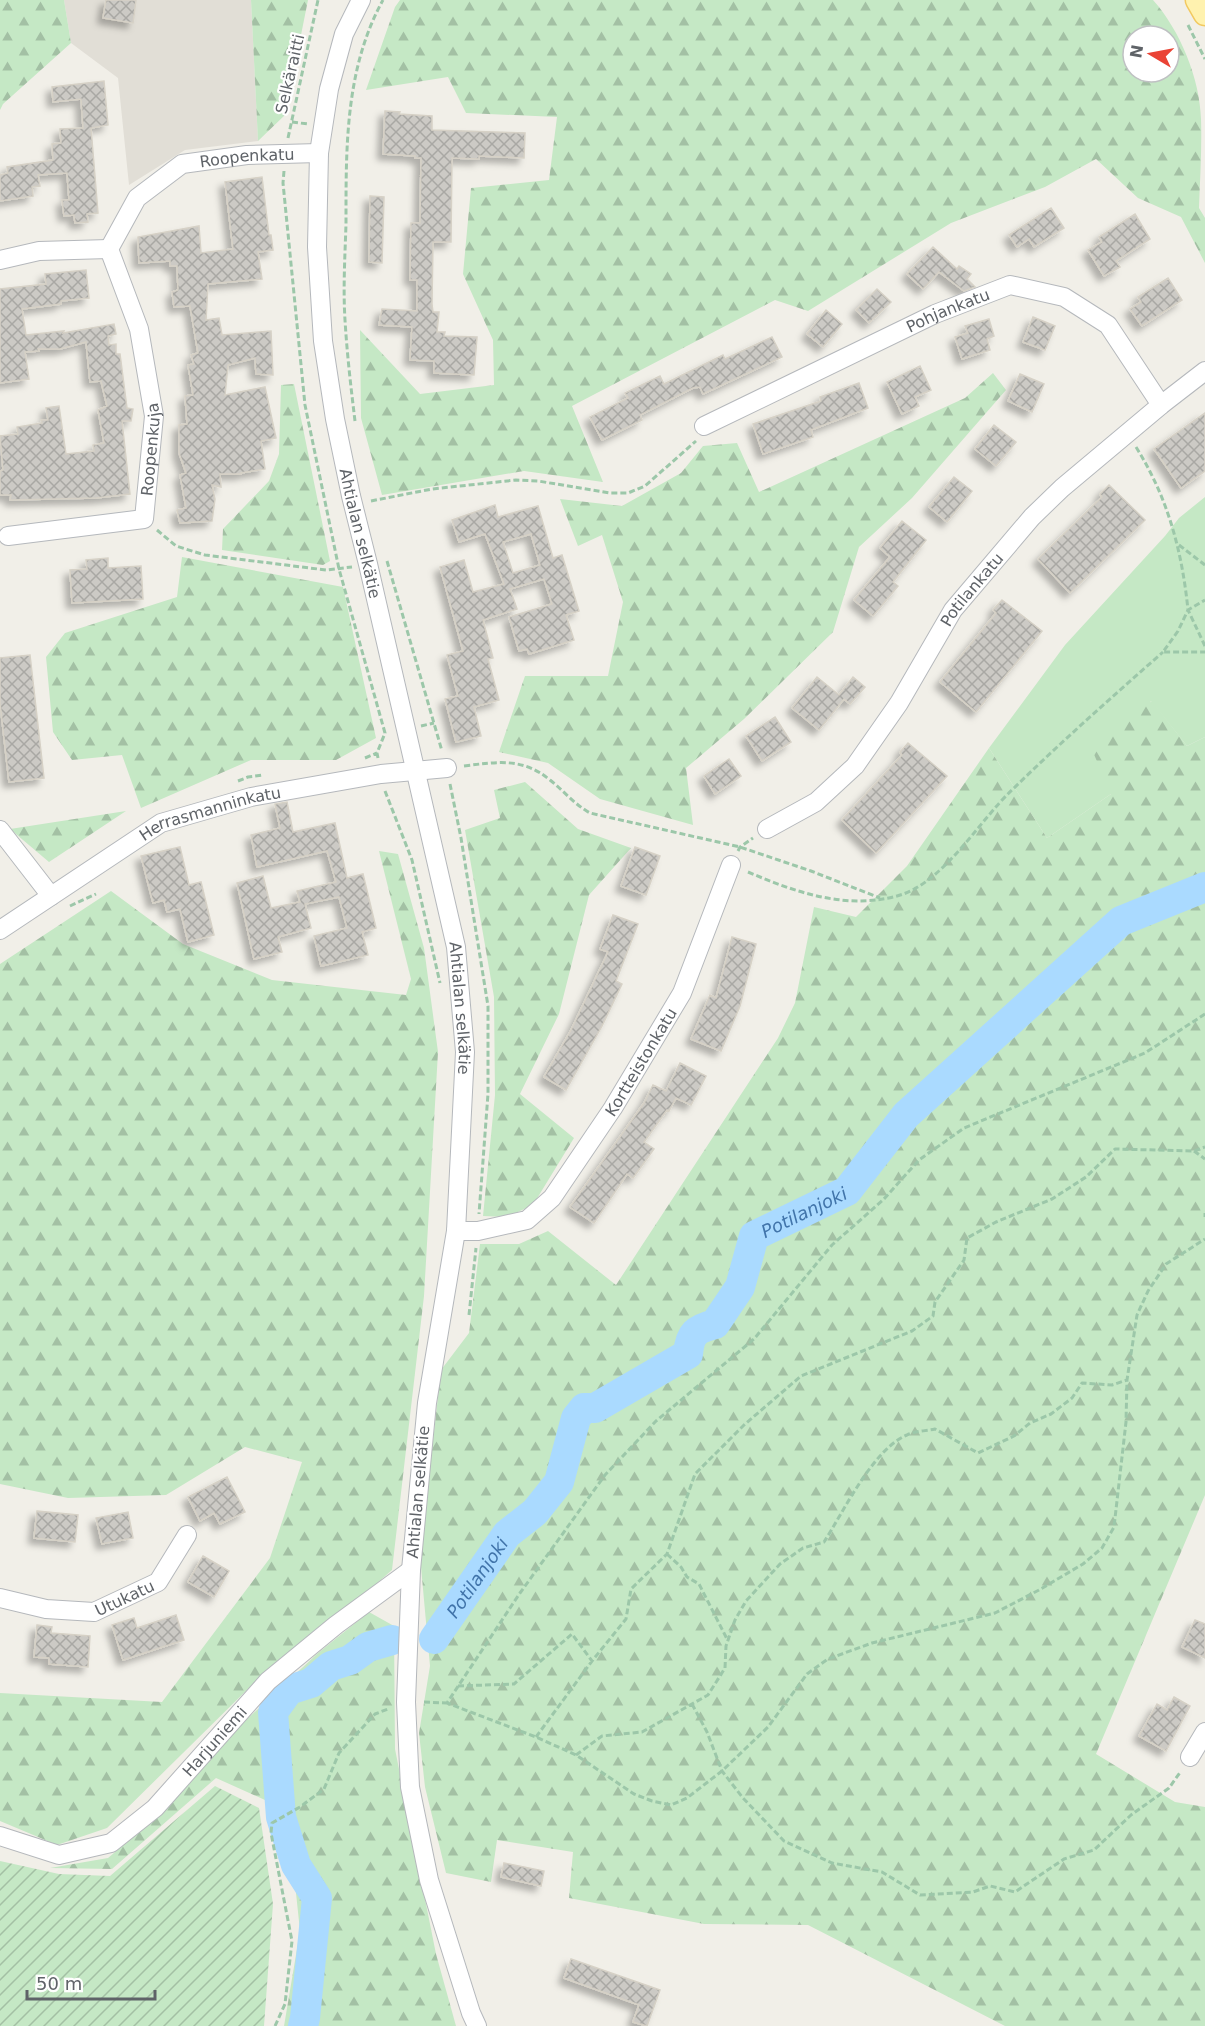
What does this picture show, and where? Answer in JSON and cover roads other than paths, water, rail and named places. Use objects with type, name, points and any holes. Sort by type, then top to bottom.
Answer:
[{"type":"main road","points":[[1196,18],[1197,0]]},
{"type":"street","name":"Ahtialan selkätie","points":[[360,0],[344,34],[329,89],[319,153],[317,247],[323,341],[335,420],[456,946],[465,1052],[456,1231],[427,1403],[411,1570],[406,1702],[410,1787],[429,1880],[477,2026]]},
{"type":"street","name":"Roopenkatu","points":[[109,249],[137,198],[182,164],[247,155],[319,153]]},
{"type":"street","points":[[0,260],[39,251],[109,249]]},
{"type":"street","name":"Roopenkuja","points":[[8,536],[144,519],[154,416],[139,329],[109,249]]},
{"type":"street","name":"Pohjankatu","points":[[704,426],[935,314],[1010,285],[1064,297],[1108,325],[1161,405]]},
{"type":"street","name":"Potilankatu","points":[[767,829],[816,802],[855,766],[899,703],[953,610],[1032,517],[1161,405],[1205,371]]},
{"type":"street","name":"Herrasmanninkatu","points":[[0,930],[161,823],[251,797],[381,774],[447,768]]},
{"type":"street","points":[[0,830],[51,896]]},
{"type":"street","name":"Kortteistonkatu","points":[[456,1231],[478,1232],[527,1220],[552,1198],[613,1108],[682,993],[731,865]]},
{"type":"street","name":"Utukatu","points":[[0,1598],[46,1609],[94,1612],[158,1582],[187,1536]]},
{"type":"street","name":"Harjuniemi","points":[[0,1836],[59,1855],[111,1843],[155,1808],[268,1681],[336,1625],[411,1570]]},
{"type":"street","points":[[1190,1757],[1205,1732]]},
{"type":"waterway","name":"Potilanjoki","points":[[434,1639],[507,1534],[535,1512],[559,1482],[576,1418],[584,1408],[595,1408],[688,1354],[690,1341],[695,1333],[715,1324],[740,1287],[754,1236],[847,1191],[906,1115],[1121,921],[1205,887]]},
{"type":"waterway","name":"Potilanjoki","points":[[303,2026],[317,1898],[296,1865],[281,1817],[273,1712],[289,1690],[311,1683],[331,1666],[350,1660],[368,1647],[392,1640]]}]
